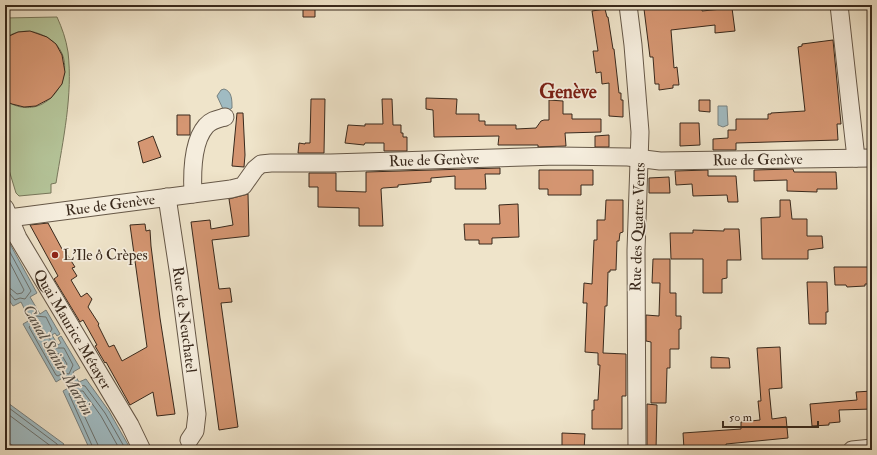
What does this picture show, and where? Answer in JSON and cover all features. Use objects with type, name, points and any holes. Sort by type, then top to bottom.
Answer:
[{"type":"street","name":"Rue des Quatre Vents","points":[[628,5],[633,45],[640,132],[636,250],[637,450]]},
{"type":"street","points":[[839,5],[864,158]]},
{"type":"street","points":[[193,194],[193,166],[199,138],[205,127],[212,121],[225,116]]},
{"type":"street","name":"Rue de Genève","points":[[7,213],[231,189],[243,186],[255,169],[261,164],[271,163],[330,163],[557,156],[628,157],[660,161],[864,158]]},
{"type":"street","name":"Rue de Neuchatel","points":[[167,197],[180,276],[197,414],[195,431],[189,440]]},
{"type":"street","name":"Quai Maurice Métayer","points":[[7,213],[18,238],[39,275],[130,425],[142,450]]},
{"type":"street","points":[[852,450],[872,448]]},
{"type":"green space","points":[[57,17],[64,34],[68,52],[69,85],[64,134],[56,183],[51,184],[51,193],[19,196],[16,193],[5,157],[5,100],[22,107],[37,106],[50,98],[60,86],[64,72],[63,57],[56,44],[35,32],[22,32],[5,38],[5,18]]},
{"type":"water","points":[[224,89],[229,92],[231,96],[232,108],[229,110],[223,109],[217,96],[221,90]]},
{"type":"water","points":[[718,106],[727,106],[728,125],[723,127],[718,125]]},
{"type":"water","name":"Canal Saint-Martin","points":[[5,235],[37,293],[30,297],[40,314],[46,310],[60,334],[57,336],[55,333],[52,335],[58,345],[61,343],[58,338],[61,336],[80,368],[73,372],[79,382],[86,379],[109,411],[131,450],[90,450],[63,391],[70,387],[64,377],[56,382],[23,324],[30,320],[21,302],[13,306],[5,294]]},
{"type":"water","points":[[5,399],[8,403],[64,444],[62,447],[65,450],[19,450],[5,440]]},
{"type":"building","points":[[677,5],[702,5],[702,11],[732,8],[735,31],[715,33],[715,25],[671,30],[674,68],[677,67],[679,85],[673,85],[673,88],[659,90],[659,84],[655,84],[653,57],[650,57],[644,9]]},
{"type":"building","points":[[303,6],[315,6],[315,17],[303,17]]},
{"type":"building","points":[[605,9],[614,49],[619,93],[621,93],[621,100],[623,100],[623,117],[609,116],[609,83],[602,84],[601,72],[596,73],[593,51],[598,51],[592,11]]},
{"type":"building","points":[[30,31],[47,37],[56,44],[62,55],[65,72],[62,84],[51,98],[36,106],[24,107],[5,101],[5,38],[18,32]]},
{"type":"building","points":[[833,40],[841,124],[837,124],[838,140],[736,143],[736,150],[713,150],[713,139],[728,138],[728,130],[736,130],[736,119],[768,119],[768,114],[771,113],[805,111],[798,47],[802,46],[802,44]]},
{"type":"building","points":[[426,98],[457,99],[456,114],[479,114],[479,121],[485,121],[485,125],[516,125],[516,129],[536,128],[541,121],[549,120],[549,100],[563,101],[563,114],[572,114],[572,119],[601,119],[601,132],[565,133],[566,146],[538,147],[538,145],[498,145],[499,136],[434,137],[433,110],[426,109]]},
{"type":"building","points":[[311,99],[325,99],[324,153],[298,153],[299,143],[310,143]]},
{"type":"building","points":[[382,99],[392,99],[393,125],[401,125],[401,133],[403,133],[403,137],[407,137],[407,151],[384,151],[384,143],[365,143],[364,145],[345,143],[348,125],[365,126],[365,124],[383,124]]},
{"type":"building","points":[[699,100],[710,100],[710,112],[699,111]]},
{"type":"building","points":[[237,113],[243,113],[245,155],[244,167],[232,166]]},
{"type":"building","points":[[177,115],[190,115],[190,135],[177,135]]},
{"type":"building","points":[[680,123],[699,123],[700,145],[680,146]]},
{"type":"building","points":[[609,135],[609,147],[595,147],[595,136]]},
{"type":"building","points":[[153,136],[161,157],[143,163],[138,142]]},
{"type":"building","points":[[500,168],[500,174],[485,174],[486,189],[455,189],[455,176],[431,178],[431,182],[383,188],[381,189],[383,226],[359,226],[359,208],[318,207],[318,187],[309,187],[309,173],[336,173],[336,191],[366,192],[366,172]]},
{"type":"building","points":[[793,169],[794,172],[836,172],[837,189],[817,189],[817,192],[787,191],[787,180],[754,181],[754,170]]},
{"type":"building","points":[[539,170],[593,170],[593,185],[581,185],[581,195],[548,195],[548,189],[539,189]]},
{"type":"building","points":[[708,170],[708,176],[736,176],[738,202],[728,202],[727,195],[693,196],[692,184],[676,185],[675,171]]},
{"type":"building","points":[[669,177],[670,193],[649,193],[649,178]]},
{"type":"building","points":[[248,194],[249,236],[212,240],[219,289],[230,288],[232,302],[221,303],[238,427],[219,430],[191,222],[210,220],[211,229],[233,225],[229,199]]},
{"type":"building","points":[[606,200],[623,200],[623,232],[620,233],[619,241],[617,241],[616,270],[610,270],[610,272],[608,272],[603,353],[626,354],[626,396],[622,396],[622,429],[592,429],[592,410],[594,410],[594,400],[598,400],[600,365],[598,365],[598,353],[585,352],[587,303],[583,303],[584,283],[592,284],[594,240],[597,240],[597,220],[605,220]]},
{"type":"building","points":[[780,200],[790,200],[792,219],[807,219],[807,236],[822,236],[823,248],[808,250],[808,259],[762,259],[761,218],[780,217]]},
{"type":"building","points":[[518,204],[519,237],[492,238],[492,244],[479,244],[479,240],[465,240],[464,224],[500,224],[499,205]]},
{"type":"building","points":[[48,223],[62,249],[63,248],[75,267],[72,268],[77,276],[71,280],[81,297],[87,293],[92,299],[88,307],[99,324],[98,325],[109,347],[114,345],[122,361],[147,347],[130,225],[145,224],[146,231],[150,230],[160,318],[175,414],[157,416],[153,392],[130,405],[106,362],[105,363],[95,346],[97,345],[83,320],[80,322],[54,279],[58,276],[30,225]]},
{"type":"building","points":[[724,229],[739,229],[741,260],[727,260],[727,278],[722,279],[722,293],[703,293],[703,259],[671,259],[670,233],[693,233],[693,230],[724,231]]},
{"type":"building","points":[[653,259],[670,259],[670,293],[676,293],[676,316],[681,316],[681,329],[679,329],[679,349],[670,349],[670,368],[667,368],[666,403],[651,403],[651,342],[646,341],[646,315],[659,316],[660,283],[652,283]]},
{"type":"building","points":[[834,267],[872,267],[872,284],[847,287],[846,285],[835,285]]},
{"type":"building","points":[[807,282],[827,282],[828,312],[826,312],[826,324],[809,324]]},
{"type":"building","points":[[780,347],[782,388],[769,389],[772,419],[786,417],[788,438],[726,444],[726,446],[684,449],[683,433],[741,429],[741,422],[760,420],[758,401],[761,401],[757,348]]},
{"type":"building","points":[[711,357],[729,358],[730,368],[711,368]]},
{"type":"building","points":[[872,391],[872,409],[839,410],[840,422],[829,423],[829,425],[812,426],[810,404],[857,400],[856,392]]},
{"type":"building","points":[[647,404],[657,405],[656,450],[647,450]]},
{"type":"building","points":[[562,433],[585,434],[584,450],[562,450]]},
{"type":"place","name":"L'Ile ô Crèpes","points":[[55,255]]},
{"type":"district","name":"Genève","points":[[568,92]]}]
